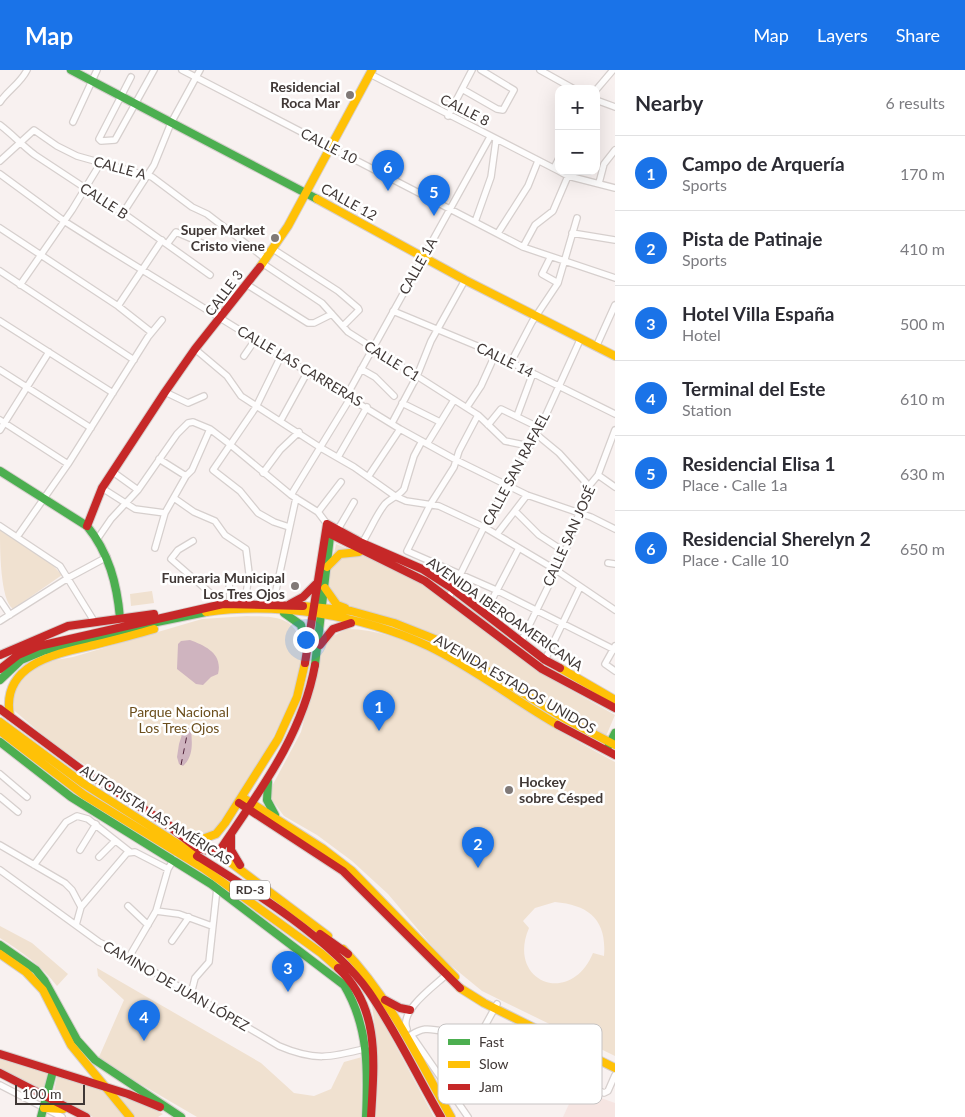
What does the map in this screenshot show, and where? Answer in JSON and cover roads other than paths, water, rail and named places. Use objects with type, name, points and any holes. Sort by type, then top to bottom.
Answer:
[{"type":"main road","name":"CALLE 12","points":[[70,70],[307,193],[465,280],[580,340],[615,356]]},
{"type":"main road","name":"CALLE 8","points":[[362,70],[371,72]]},
{"type":"main road","name":"CALLE 3","points":[[87,526],[102,488],[165,392],[195,349],[273,249],[307,193],[371,72]]},
{"type":"main road","points":[[0,471],[44,501],[87,526],[98,538],[114,576],[120,618]]},
{"type":"main road","points":[[165,823],[203,852],[218,853],[271,773],[302,714],[318,652],[330,530]]},
{"type":"main road","points":[[197,841],[216,834],[241,800],[289,717],[297,698],[307,652],[317,582],[330,530]]},
{"type":"main road","name":"AVENIDA IBEROAMERICANA","points":[[330,530],[422,570],[485,613],[545,660],[615,700]]},
{"type":"main road","name":"AVENIDA IBEROAMERICANA","points":[[330,530],[362,552],[415,575],[449,597],[542,669],[615,708]]},
{"type":"main road","points":[[327,567],[340,554],[362,552]]},
{"type":"main road","points":[[289,604],[303,597],[317,582]]},
{"type":"main road","points":[[325,587],[337,605],[351,612]]},
{"type":"main road","name":"AVENIDA ESTADOS UNIDOS","points":[[0,669],[28,650],[227,604],[289,604],[323,607],[394,623],[437,640],[612,750]]},
{"type":"main road","points":[[280,611],[292,617],[300,625],[307,652]]},
{"type":"main road","name":"AVENIDA ESTADOS UNIDOS","points":[[0,680],[14,665],[32,655],[88,637],[98,631],[192,612],[280,611],[356,622],[386,629],[429,647],[473,671],[554,723],[612,750]]},
{"type":"main road","points":[[0,655],[61,628],[94,621],[192,612]]},
{"type":"main road","points":[[11,718],[6,703],[9,688],[19,673],[35,661],[130,636],[192,612]]},
{"type":"main road","points":[[98,631],[120,618]]},
{"type":"main road","points":[[318,652],[329,631],[339,625],[356,622]]},
{"type":"main road","points":[[0,709],[56,754],[101,785],[218,853],[261,884],[348,954],[402,1024],[438,1092]]},
{"type":"main road","name":"AUTOPISTA LAS AMÉRICAS","points":[[0,722],[91,789],[256,894],[329,949],[368,990],[441,1117]]},
{"type":"main road","name":"AUTOPISTA LAS AMÉRICAS","points":[[0,731],[84,794],[202,868],[321,953],[343,973],[361,998],[370,1019],[374,1065],[371,1117]]},
{"type":"main road","points":[[612,750],[615,733]]},
{"type":"main road","points":[[0,742],[85,806],[174,859],[216,888],[344,985]]},
{"type":"main road","points":[[271,773],[265,789],[267,803],[272,812],[284,823],[352,871],[452,974],[496,1006]]},
{"type":"main road","points":[[241,800],[320,854],[355,882],[460,988],[531,1024]]},
{"type":"main road","points":[[250,806],[284,823]]},
{"type":"main road","points":[[236,826],[253,818],[275,825]]},
{"type":"main road","points":[[231,834],[230,850],[235,860],[261,884]]},
{"type":"main road","points":[[202,868],[260,916],[324,964],[344,985],[360,1012],[367,1048],[366,1117]]},
{"type":"main road","points":[[256,894],[348,954]]},
{"type":"main road","points":[[0,945],[15,954],[40,975],[66,1029],[105,1069],[179,1117]]},
{"type":"main road","points":[[0,954],[35,981],[50,1002],[86,1065],[130,1117]]},
{"type":"main road","points":[[383,998],[400,1008],[410,1010]]},
{"type":"main road","points":[[0,1054],[141,1099],[179,1117]]},
{"type":"main road","points":[[602,1056],[615,1062]]},
{"type":"main road","points":[[602,1061],[615,1068]]},
{"type":"main road","points":[[78,1080],[86,1075],[86,1065]]},
{"type":"main road","points":[[41,1117],[53,1071]]},
{"type":"main road","points":[[0,1073],[86,1117]]},
{"type":"main road","points":[[444,1104],[451,1117]]},
{"type":"main road","points":[[44,1108],[58,1108],[86,1117]]},
{"type":"street","points":[[0,102],[6,93],[21,82],[27,70]]},
{"type":"street","points":[[73,122],[97,70]]},
{"type":"street","points":[[131,76],[100,140],[112,142],[115,140],[154,70]]},
{"type":"street","name":"CALLE 10","points":[[182,70],[523,247],[550,258],[615,278]]},
{"type":"street","points":[[123,213],[154,165],[171,123],[200,70]]},
{"type":"street","points":[[448,116],[472,70]]},
{"type":"street","points":[[462,89],[497,109],[504,110],[514,90],[481,70]]},
{"type":"street","points":[[540,70],[567,85]]},
{"type":"street","points":[[600,85],[613,70]]},
{"type":"street","name":"CALLE 8","points":[[371,72],[448,116],[555,169]]},
{"type":"street","points":[[600,101],[615,107]]},
{"type":"street","name":"CALLE B","points":[[0,126],[85,189],[123,213],[210,275]]},
{"type":"street","name":"CALLE A","points":[[20,142],[34,130],[57,146],[100,164],[153,177],[192,207],[206,214],[264,261]]},
{"type":"street","name":"CALLE 1A","points":[[273,604],[294,497],[422,256],[451,210],[490,137]]},
{"type":"street","points":[[475,222],[491,177],[496,140]]},
{"type":"street","points":[[0,161],[20,142]]},
{"type":"street","points":[[599,183],[604,164],[615,150]]},
{"type":"street","points":[[498,233],[528,186],[538,161]]},
{"type":"street","points":[[20,284],[42,255],[100,164]]},
{"type":"street","name":"CALLE LAS CARRERAS","points":[[0,174],[64,221],[142,271],[367,407],[400,429],[456,460],[527,495],[591,517],[615,529]]},
{"type":"street","points":[[523,247],[536,225],[553,211],[568,176]]},
{"type":"street","name":"CALLE 8","points":[[568,176],[615,188]]},
{"type":"street","points":[[511,362],[558,283],[577,218]]},
{"type":"street","points":[[0,228],[118,306],[151,332]]},
{"type":"street","points":[[118,306],[142,271],[165,242],[176,232],[204,244]]},
{"type":"street","points":[[572,233],[615,240]]},
{"type":"street","points":[[273,249],[338,291],[358,308],[359,310],[343,326]]},
{"type":"street","points":[[550,258],[542,274],[558,283]]},
{"type":"street","name":"CALLE C1","points":[[264,261],[314,297],[343,326],[372,349],[478,415],[505,440],[529,446]]},
{"type":"street","points":[[0,272],[134,360]]},
{"type":"street","points":[[392,423],[417,376],[437,330],[465,280]]},
{"type":"street","points":[[246,284],[308,323],[314,324],[332,314]]},
{"type":"street","points":[[596,347],[615,305]]},
{"type":"street","name":"CALLE 14","points":[[394,311],[511,362],[615,414]]},
{"type":"street","points":[[17,537],[44,501],[151,332],[162,320]]},
{"type":"street","points":[[0,321],[113,393]]},
{"type":"street","points":[[244,356],[255,340]]},
{"type":"street","name":"CALLE SAN RAFAEL","points":[[449,597],[484,527],[540,428],[580,340]]},
{"type":"street","points":[[195,349],[227,376],[241,396],[338,457],[395,496],[460,515],[484,527],[614,607]]},
{"type":"street","points":[[0,430],[2,422],[49,352]]},
{"type":"street","points":[[466,407],[481,386],[495,355]]},
{"type":"street","points":[[281,356],[256,406],[214,467],[215,473],[240,491],[258,513],[274,522],[289,527]]},
{"type":"street","points":[[362,369],[375,378],[394,396]]},
{"type":"street","points":[[0,370],[91,428]]},
{"type":"street","points":[[281,420],[308,371]]},
{"type":"street","points":[[517,416],[533,373]]},
{"type":"street","points":[[165,392],[188,403],[204,396]]},
{"type":"street","points":[[362,543],[382,508],[390,498],[404,489],[414,456],[454,400]]},
{"type":"street","points":[[402,403],[440,422]]},
{"type":"street","points":[[338,457],[367,407]]},
{"type":"street","points":[[488,425],[501,409],[540,428]]},
{"type":"street","points":[[478,415],[445,484],[430,505],[407,551],[460,576],[496,590],[535,612],[614,648],[605,664],[615,670]]},
{"type":"street","points":[[2,422],[68,464]]},
{"type":"street","points":[[98,538],[111,519],[138,490],[188,423],[200,423],[230,444],[294,497],[318,512],[330,530],[354,502]]},
{"type":"street","points":[[155,548],[164,514],[186,476],[192,470],[210,429]]},
{"type":"street","points":[[368,477],[400,429]]},
{"type":"street","name":"CALLE SAN JOSÉ","points":[[521,642],[565,552],[589,486],[598,475],[614,442],[615,430]]},
{"type":"street","points":[[263,473],[280,450],[299,432]]},
{"type":"street","points":[[536,434],[559,453],[589,486]]},
{"type":"street","points":[[160,459],[186,476]]},
{"type":"street","points":[[113,472],[138,490]]},
{"type":"street","points":[[598,475],[615,487]]},
{"type":"street","points":[[318,512],[342,482]]},
{"type":"street","points":[[102,488],[135,509],[164,514]]},
{"type":"street","points":[[497,534],[516,512],[527,495]]},
{"type":"street","points":[[174,498],[194,512],[215,522],[225,535],[246,549],[249,567],[244,604]]},
{"type":"street","points":[[516,512],[539,535],[565,552]]},
{"type":"street","points":[[0,526],[60,566],[94,621]]},
{"type":"street","points":[[193,541],[178,550],[171,559],[227,604]]},
{"type":"street","points":[[485,613],[519,548]]},
{"type":"street","points":[[0,621],[68,578],[107,557]]},
{"type":"street","points":[[608,562],[615,564]]},
{"type":"street","points":[[227,604],[230,579]]},
{"type":"street","points":[[545,660],[580,587]]},
{"type":"street","points":[[0,600],[10,615]]},
{"type":"street","points":[[0,774],[27,798]]},
{"type":"street","points":[[0,797],[18,812]]},
{"type":"street","points":[[34,865],[66,822],[73,817],[80,816],[96,824],[130,852],[140,854],[168,869]]},
{"type":"street","points":[[80,850],[96,824]]},
{"type":"street","points":[[99,857],[115,841]]},
{"type":"street","points":[[0,845],[69,887],[81,907]]},
{"type":"street","points":[[76,925],[81,907],[130,852]]},
{"type":"street","points":[[129,957],[156,911],[168,869],[174,859]]},
{"type":"street","name":"CAMINO DE JUAN LÓPEZ","points":[[0,870],[99,942],[129,957],[278,1046],[301,1055],[330,1058],[367,1048]]},
{"type":"street","points":[[191,994],[195,978],[209,962],[216,888]]},
{"type":"street","points":[[128,906],[148,925]]},
{"type":"street","points":[[156,911],[189,917],[212,926]]},
{"type":"street","points":[[172,941],[189,917]]},
{"type":"street","points":[[438,1074],[402,1024],[410,1010],[446,975]]},
{"type":"street","points":[[486,1024],[496,1006]]},
{"type":"street","points":[[411,1035],[420,1029],[431,1027],[438,1029]]},
{"type":"street","points":[[602,1092],[608,1091],[615,1075]]},
{"type":"street","points":[[0,1085],[62,1117]]},
{"type":"street","points":[[459,1104],[468,1117]]},
{"type":"place","name":"Residencial Roca Mar","points":[[350,95]]},
{"type":"place","name":"Residencial Sherelyn 2","points":[[388,191]]},
{"type":"place","name":"Residencial Elisa 1","points":[[434,216]]},
{"type":"place","name":"Super Market Cristo viene","points":[[275,238]]},
{"type":"place","name":"Funeraria Municipal Los Tres Ojos","points":[[295,586]]},
{"type":"place","name":"Campo de Arquería","points":[[379,731]]},
{"type":"place","name":"Hockey sobre Césped","points":[[509,790]]},
{"type":"place","name":"Pista de Patinaje","points":[[478,868]]},
{"type":"place","name":"Hotel Villa España","points":[[288,992]]},
{"type":"place","name":"Terminal del Este","points":[[144,1041]]},
{"type":"park label","name":"Parque Nacional Los Tres Ojos","points":[[179,720]]}]
